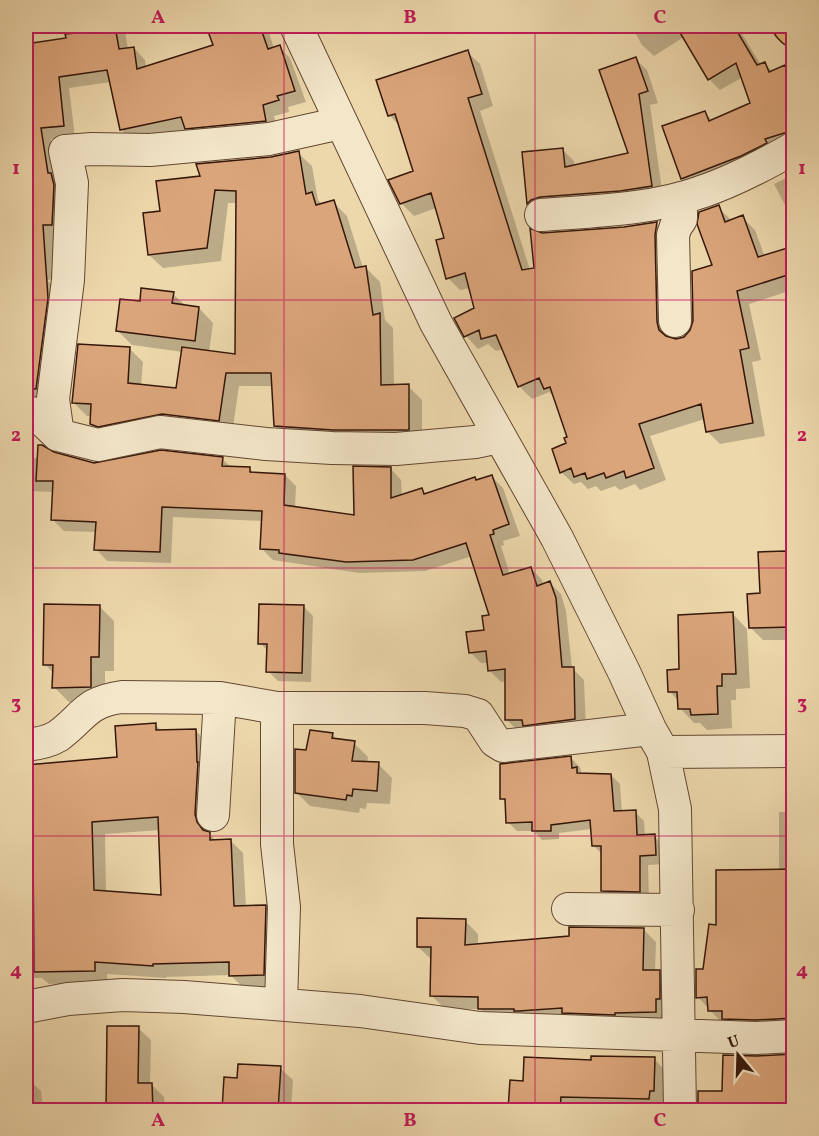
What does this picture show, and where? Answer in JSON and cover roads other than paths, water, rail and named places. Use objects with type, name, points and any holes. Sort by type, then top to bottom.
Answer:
[{"type":"highway","points":[[790,26],[794,30]]},
{"type":"street","points":[[296,26],[436,323],[557,538],[656,740],[675,809],[680,1110]]},
{"type":"street","points":[[58,435],[53,399],[68,280],[72,183],[65,151],[150,150],[238,142],[341,123]]},
{"type":"street","points":[[541,215],[618,209],[700,193],[743,176],[794,148]]},
{"type":"street","points":[[675,321],[673,235],[681,219],[681,198]]},
{"type":"street","points":[[26,412],[36,414],[58,435],[99,445],[160,432],[266,444],[396,449],[475,442],[499,437]]},
{"type":"street","points":[[26,745],[42,743],[56,737],[92,705],[107,699],[122,697],[220,698],[277,708],[425,708],[465,711],[478,715],[495,741],[503,746],[656,740],[794,751]]},
{"type":"street","points":[[213,815],[220,698]]},
{"type":"street","points":[[277,708],[277,844],[284,907],[281,1004]]},
{"type":"street","points":[[568,909],[678,910]]},
{"type":"street","points":[[26,1007],[68,999],[123,996],[281,1004],[360,1011],[480,1028],[756,1038],[794,1036]]}]
